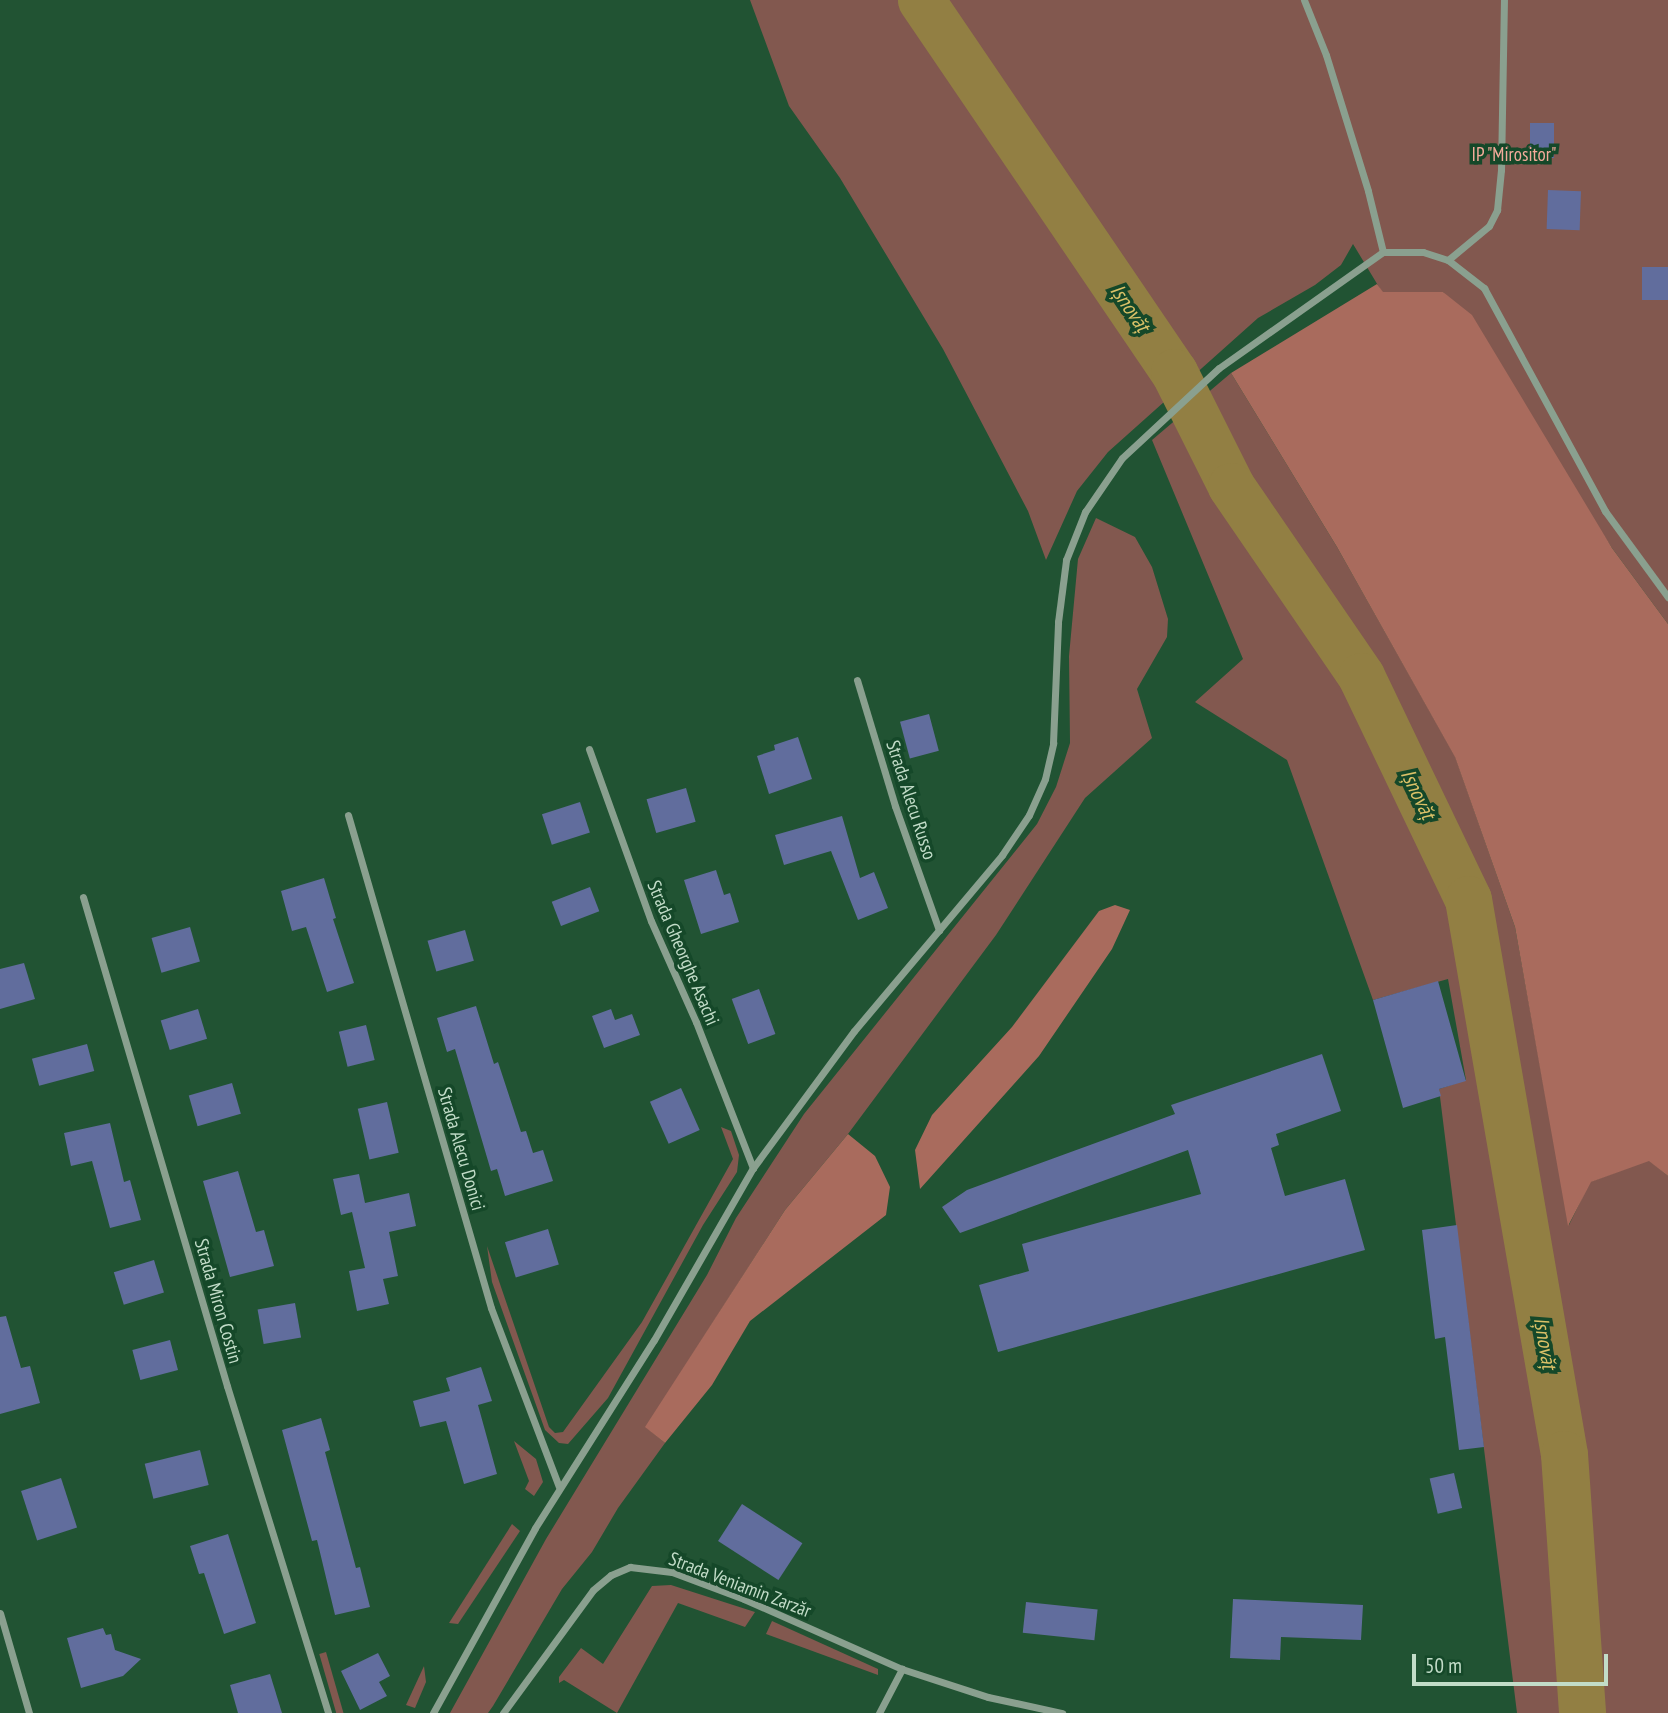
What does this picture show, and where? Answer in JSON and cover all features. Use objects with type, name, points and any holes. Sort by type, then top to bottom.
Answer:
[{"type":"street","points":[[1304,0],[1345,117],[1383,253]]},
{"type":"street","points":[[1448,260],[1489,226],[1497,209],[1501,170],[1504,0]]},
{"type":"street","points":[[433,1713],[559,1487],[654,1340],[753,1168],[854,1031],[1002,855],[1029,815],[1045,779],[1053,743],[1058,622],[1066,560],[1085,512],[1122,458],[1165,416],[1219,368],[1383,253],[1423,252],[1448,260],[1484,288],[1605,512],[1668,597]]},
{"type":"street","name":"Strada Alecu Russo","points":[[857,680],[895,806],[939,930]]},
{"type":"street","name":"Strada Gheorghe Asachi","points":[[589,749],[651,921],[696,1022],[753,1168]]},
{"type":"street","name":"Strada Alecu Donici","points":[[348,815],[491,1308],[559,1487]]},
{"type":"street","name":"Strada Miron Costin","points":[[83,897],[227,1386],[328,1713]]},
{"type":"street","name":"Strada Veniamin Zarzăr","points":[[503,1713],[593,1590],[611,1575],[630,1567],[672,1572],[744,1599],[902,1670],[988,1696],[1062,1713]]},
{"type":"street","points":[[0,1613],[29,1713]]},
{"type":"street","points":[[878,1713],[902,1670]]},
{"type":"green space","name":"IP \"Mirositor\"","points":[[750,0],[1668,0],[1668,624],[1612,548],[1443,292],[1382,292],[1353,244],[1341,265],[1315,285],[1258,318],[1108,452],[1077,491],[1046,560],[1028,511],[943,349],[840,178],[789,106]]},
{"type":"green space","points":[[1231,373],[1337,547],[1455,756],[1515,927],[1569,1225],[1590,1182],[1649,1160],[1668,1176],[1668,1713],[1517,1713],[1439,1089],[1466,1080],[1448,979],[1373,1000],[1287,760],[1195,702],[1243,659],[1152,440]]},
{"type":"green space","points":[[1096,518],[1135,537],[1152,567],[1168,619],[1167,637],[1137,689],[1152,738],[1085,798],[996,935],[848,1134],[785,1210],[646,1427],[665,1443],[618,1508],[592,1552],[562,1589],[488,1713],[450,1713],[546,1539],[707,1275],[736,1218],[804,1114],[1037,824],[1056,787],[1070,743],[1069,656],[1078,559]]},
{"type":"green space","points":[[721,1127],[731,1131],[739,1155],[737,1172],[703,1225],[608,1398],[568,1444],[559,1443],[545,1430],[492,1282],[487,1246],[549,1427],[555,1433],[563,1432],[642,1322],[733,1159]]},
{"type":"green space","points":[[514,1441],[536,1459],[543,1482],[534,1496],[525,1489],[529,1481]]},
{"type":"green space","points":[[512,1524],[520,1531],[458,1624],[449,1623]]},
{"type":"green space","points":[[671,1585],[755,1612],[745,1627],[678,1603],[617,1713],[564,1680],[559,1683],[559,1677],[581,1648],[603,1664],[652,1586]]},
{"type":"green space","points":[[772,1621],[878,1669],[878,1675],[766,1634]]},
{"type":"green space","points":[[326,1652],[343,1713],[336,1713],[319,1654]]},
{"type":"green space","points":[[424,1666],[426,1682],[415,1708],[406,1705]]},
{"type":"shaded area","points":[[1377,284],[1383,292],[1443,292],[1472,315],[1612,548],[1668,624],[1668,1176],[1649,1161],[1591,1182],[1568,1226],[1515,927],[1455,757],[1337,547],[1231,373]]},
{"type":"shaded area","points":[[1115,905],[1130,910],[1112,949],[1039,1056],[920,1189],[915,1150],[932,1115],[1012,1027],[1099,911]]},
{"type":"shaded area","points":[[848,1134],[875,1156],[890,1187],[886,1215],[750,1321],[712,1385],[665,1443],[645,1427],[785,1210]]},
{"type":"building","points":[[1530,123],[1554,123],[1554,158],[1530,158]]},
{"type":"building","points":[[1548,190],[1581,191],[1580,230],[1547,229]]},
{"type":"building","points":[[1642,267],[1668,267],[1668,300],[1642,300]]},
{"type":"building","points":[[929,714],[939,751],[910,758],[900,722]]},
{"type":"building","points":[[798,737],[812,779],[769,794],[757,756],[775,750],[774,745]]},
{"type":"building","points":[[686,788],[696,822],[656,833],[647,799]]},
{"type":"building","points":[[580,802],[590,832],[552,845],[542,814]]},
{"type":"building","points":[[842,816],[860,878],[874,872],[888,908],[858,920],[831,851],[784,865],[775,835]]},
{"type":"building","points":[[716,870],[724,895],[730,893],[739,922],[701,934],[684,880]]},
{"type":"building","points":[[324,878],[336,918],[333,919],[354,983],[327,992],[306,927],[292,931],[281,891]]},
{"type":"building","points":[[590,887],[599,911],[561,926],[552,902]]},
{"type":"building","points":[[190,927],[200,962],[161,973],[152,938]]},
{"type":"building","points":[[465,930],[474,961],[436,972],[428,941]]},
{"type":"building","points":[[24,963],[35,999],[0,1009],[0,969]]},
{"type":"building","points":[[1438,981],[1466,1081],[1439,1089],[1441,1096],[1403,1108],[1373,1000]]},
{"type":"building","points":[[759,989],[775,1034],[748,1044],[732,999]]},
{"type":"building","points":[[476,1006],[494,1064],[498,1062],[521,1132],[526,1131],[533,1153],[543,1150],[553,1181],[505,1196],[497,1169],[491,1171],[455,1049],[447,1052],[437,1018]]},
{"type":"building","points":[[198,1009],[207,1039],[170,1050],[161,1020]]},
{"type":"building","points":[[611,1009],[615,1020],[632,1014],[640,1035],[604,1048],[592,1016]]},
{"type":"building","points":[[366,1025],[375,1060],[348,1067],[339,1032]]},
{"type":"building","points":[[87,1044],[94,1071],[39,1086],[32,1059]]},
{"type":"building","points":[[1322,1054],[1341,1111],[1276,1134],[1279,1145],[1271,1148],[1285,1196],[1345,1179],[1365,1250],[998,1352],[979,1285],[1029,1271],[1022,1244],[1201,1194],[1188,1150],[960,1233],[942,1207],[967,1190],[1175,1114],[1171,1105]]},
{"type":"building","points":[[232,1083],[241,1114],[198,1126],[189,1095]]},
{"type":"building","points":[[681,1088],[700,1130],[669,1144],[650,1102]]},
{"type":"building","points":[[387,1102],[399,1153],[369,1159],[358,1109]]},
{"type":"building","points":[[110,1123],[124,1182],[130,1180],[141,1220],[110,1228],[92,1161],[71,1166],[64,1133]]},
{"type":"building","points":[[238,1171],[256,1232],[264,1230],[274,1266],[230,1277],[203,1181]]},
{"type":"building","points":[[359,1174],[365,1203],[409,1193],[416,1226],[389,1232],[398,1276],[383,1279],[389,1304],[357,1311],[349,1271],[365,1268],[352,1212],[341,1215],[333,1179]]},
{"type":"building","points":[[1457,1225],[1484,1447],[1459,1450],[1445,1337],[1435,1339],[1422,1230]]},
{"type":"building","points":[[548,1229],[559,1264],[516,1278],[505,1242]]},
{"type":"building","points":[[154,1260],[164,1293],[124,1305],[114,1272]]},
{"type":"building","points":[[295,1303],[301,1337],[264,1344],[258,1310]]},
{"type":"building","points":[[6,1316],[21,1368],[30,1366],[40,1403],[0,1414],[0,1317]]},
{"type":"building","points":[[170,1340],[178,1370],[140,1380],[132,1350]]},
{"type":"building","points":[[481,1367],[492,1401],[478,1405],[497,1474],[464,1484],[446,1421],[420,1427],[413,1401],[450,1391],[446,1378]]},
{"type":"building","points":[[321,1418],[330,1450],[325,1452],[356,1568],[360,1567],[370,1607],[335,1615],[317,1540],[312,1541],[282,1430]]},
{"type":"building","points":[[200,1450],[209,1485],[153,1499],[145,1464]]},
{"type":"building","points":[[1454,1473],[1462,1508],[1438,1514],[1430,1479]]},
{"type":"building","points":[[61,1478],[77,1527],[37,1540],[21,1491]]},
{"type":"building","points":[[742,1504],[802,1543],[778,1580],[718,1541]]},
{"type":"building","points":[[228,1534],[256,1623],[224,1634],[204,1573],[199,1574],[190,1546]]},
{"type":"building","points":[[1233,1599],[1363,1605],[1361,1640],[1281,1637],[1280,1660],[1230,1658]]},
{"type":"building","points":[[1026,1602],[1098,1610],[1094,1640],[1023,1633]]},
{"type":"building","points":[[103,1628],[106,1635],[111,1634],[115,1650],[141,1659],[123,1676],[81,1688],[67,1638]]},
{"type":"building","points":[[378,1653],[390,1676],[379,1682],[387,1696],[360,1710],[341,1671]]},
{"type":"building","points":[[270,1674],[282,1713],[238,1713],[230,1685]]},
{"type":"waterway","name":"Ișnovăț","points":[[921,0],[1174,372],[1231,486],[1361,676],[1468,899],[1564,1454],[1582,1713]]}]
